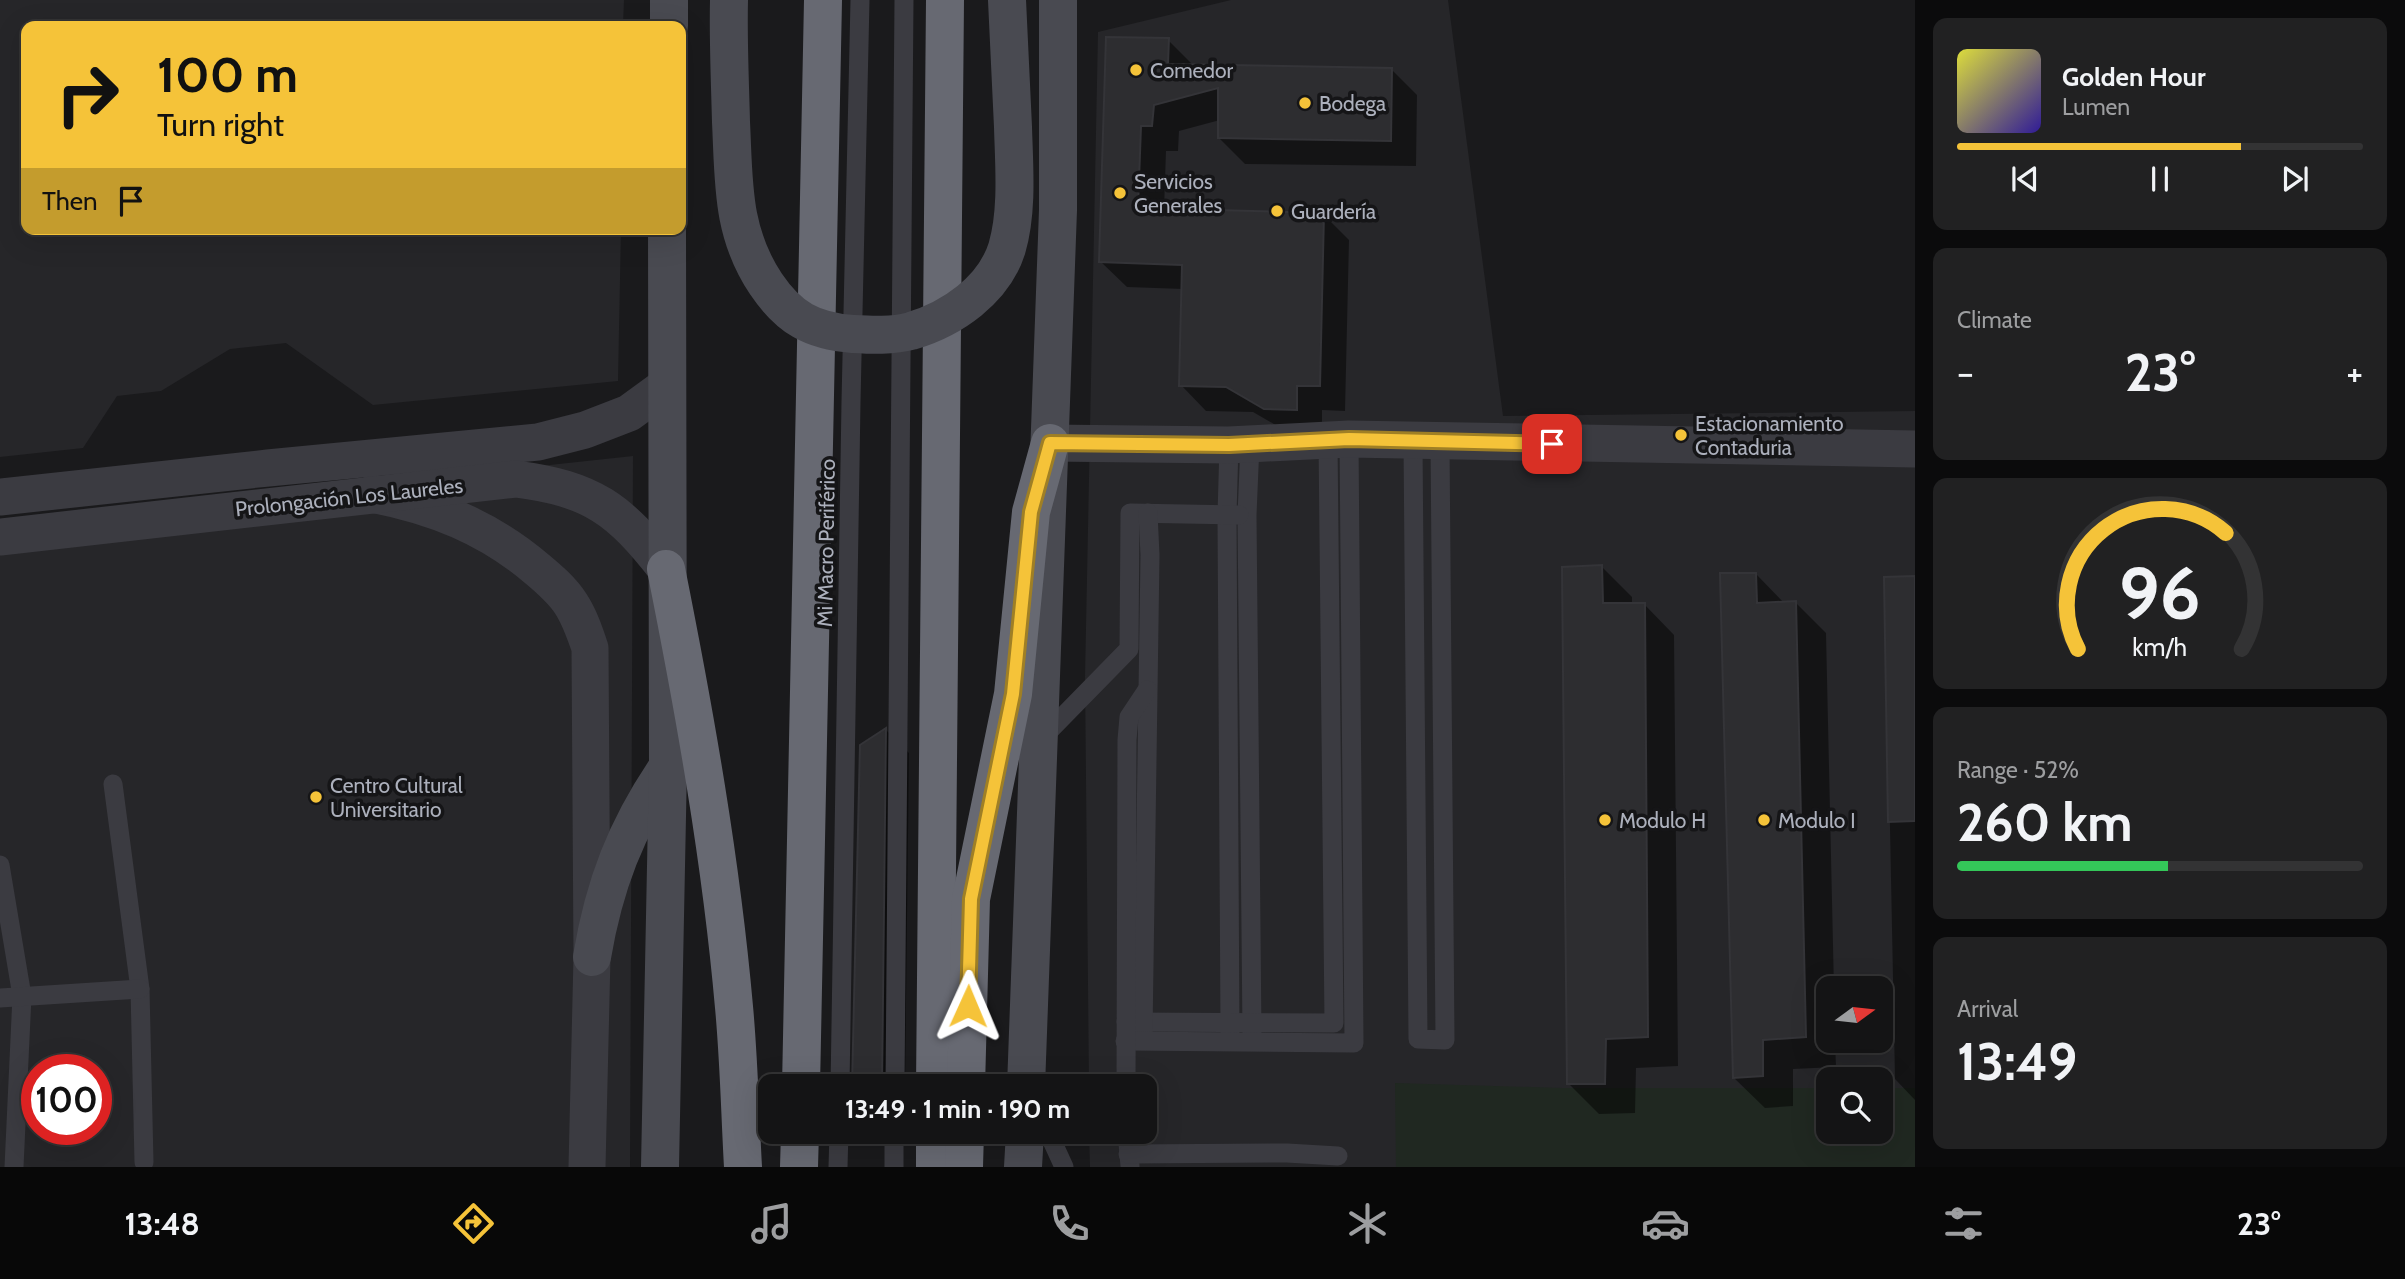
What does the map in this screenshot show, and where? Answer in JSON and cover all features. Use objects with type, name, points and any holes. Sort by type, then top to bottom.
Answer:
[{"type":"highway","points":[[801,1074],[823,0]]},
{"type":"highway","points":[[935,1074],[945,0]]},
{"type":"highway","points":[[967,1074],[971,899],[1013,694],[1031,512],[1050,443]]},
{"type":"highway","points":[[666,569],[700,746],[722,898],[735,1009],[743,1167]]},
{"type":"highway","points":[[800,1144],[800,1167]]},
{"type":"highway","points":[[934,1167],[935,1144]]},
{"type":"highway","points":[[964,1167],[965,1144]]},
{"type":"main road","points":[[669,0],[669,21]]},
{"type":"main road","points":[[729,0],[734,195],[744,245],[772,294],[794,316],[826,331],[876,335],[908,332],[949,314],[980,291],[1000,265],[1009,236],[1014,169],[1007,0]]},
{"type":"main road","points":[[1026,1074],[1058,210],[1058,0]]},
{"type":"main road","points":[[660,1167],[668,766],[667,235]]},
{"type":"main road","points":[[592,957],[597,923],[618,856],[649,795],[668,766]]},
{"type":"main road","points":[[1023,1167],[1024,1144]]},
{"type":"street","name":"Prolongación Los Laureles","points":[[0,537],[372,494],[486,464],[538,442],[585,430],[629,413],[666,386]]},
{"type":"street","points":[[1050,443],[1240,444],[1339,440],[1915,449]]},
{"type":"street","name":"Prolongación Los Laureles","points":[[0,497],[486,464],[516,479],[545,483],[600,503],[621,517],[666,569]]},
{"type":"street","points":[[372,494],[438,510],[469,523],[498,540],[524,558],[560,590],[583,624],[590,648],[592,957],[587,1167]]},
{"type":"lane","name":"Mi Macro Periférico","points":[[840,1074],[860,0]]},
{"type":"lane","points":[[895,1074],[904,0]]},
{"type":"lane","points":[[1134,1031],[1230,1021],[1334,1023],[1339,440]]},
{"type":"lane","points":[[1134,1031],[1230,1042],[1354,1043],[1339,440]]},
{"type":"lane","points":[[1427,442],[1446,1040],[1418,1039],[1427,442]]},
{"type":"lane","points":[[1230,1042],[1240,444]]},
{"type":"lane","points":[[1139,513],[1237,515]]},
{"type":"lane","points":[[1038,742],[1129,649],[1139,513]]},
{"type":"lane","points":[[1128,1074],[1134,1031],[1127,740],[1129,717],[1148,689],[1150,555],[1139,513]]},
{"type":"lane","points":[[1237,515],[1252,1042]]},
{"type":"lane","points":[[113,783],[140,989],[144,1162]]},
{"type":"lane","points":[[0,865],[22,996],[14,1167]]},
{"type":"lane","points":[[0,998],[140,989]]},
{"type":"lane","points":[[838,1167],[839,1144]]},
{"type":"lane","points":[[894,1144],[894,1167]]},
{"type":"lane","points":[[1053,1144],[1064,1167]]},
{"type":"lane","points":[[1129,1160],[1238,1160],[1286,1153],[1338,1156]]},
{"type":"shaded area","points":[[0,0],[624,0],[623,21],[21,21],[21,235],[621,235],[618,381],[373,405],[286,343],[230,349],[161,391],[117,396],[83,448],[0,457]]},
{"type":"shaded area","points":[[1231,0],[1448,0],[1503,416],[1915,411],[1915,1167],[1090,1167],[1089,1144],[1157,1144],[1157,1074],[1089,1074],[1085,677],[1098,32]]},
{"type":"shaded area","name":"Centro Cultural Universitario","points":[[633,456],[630,1167],[0,1167],[0,524]]},
{"type":"shaded area","points":[[1395,1083],[1562,1088],[1816,1088],[1816,1144],[1893,1144],[1893,1088],[1915,1088],[1915,1167],[1396,1167]]},
{"type":"building","points":[[1106,37],[1169,38],[1168,64],[1392,68],[1391,141],[1218,138],[1218,88],[1154,105],[1152,126],[1141,126],[1138,208],[1324,213],[1320,386],[1297,386],[1297,410],[1264,409],[1226,387],[1179,386],[1182,265],[1099,262]]},
{"type":"building","name":"Modulo H","points":[[1602,565],[1603,603],[1645,603],[1648,1037],[1606,1039],[1605,1084],[1567,1084],[1562,567]]},
{"type":"building","name":"Modulo I","points":[[1720,573],[1756,573],[1757,603],[1796,601],[1806,1037],[1763,1040],[1763,1076],[1733,1078]]},
{"type":"building","points":[[1915,576],[1915,821],[1888,822],[1884,577]]},
{"type":"building","points":[[886,728],[882,1074],[852,1074],[860,745]]},
{"type":"place","name":"Comedor","points":[[1136,70]]},
{"type":"place","name":"Bodega","points":[[1305,103]]},
{"type":"place","name":"Servicios Generales","points":[[1120,193]]},
{"type":"place","name":"Guardería","points":[[1277,211]]},
{"type":"place","name":"Estacionamiento Contaduria","points":[[1681,435]]},
{"type":"place","name":"Centro Cultural Universitario","points":[[316,797]]},
{"type":"place","name":"Modulo H","points":[[1605,820]]},
{"type":"place","name":"Modulo I","points":[[1764,820]]},
{"type":"route","points":[[968,1006],[971,899],[1013,694],[1031,512],[1050,443],[1229,445],[1349,439],[1552,444]]}]
